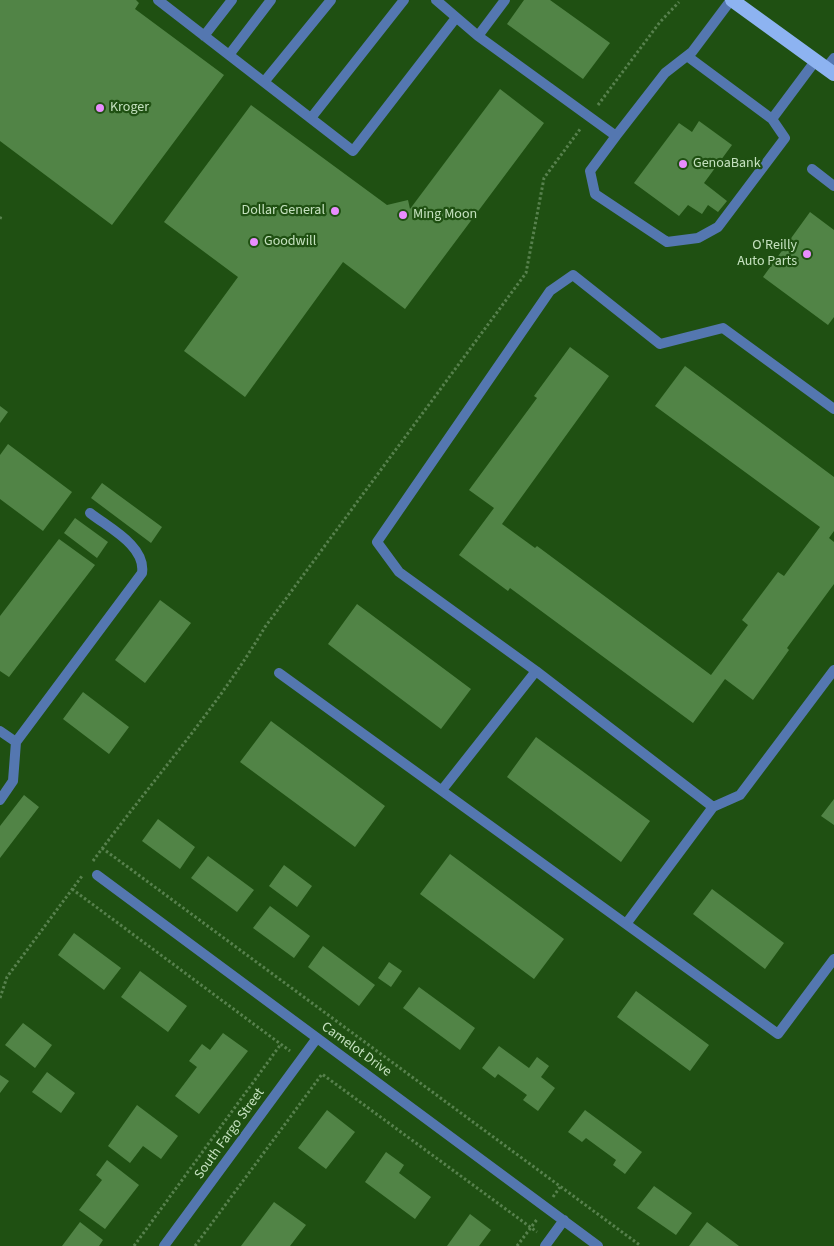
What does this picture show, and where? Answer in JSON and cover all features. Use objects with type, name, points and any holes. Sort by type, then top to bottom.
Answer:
[{"type":"highway","points":[[731,0],[827,65]]},
{"type":"street","points":[[158,0],[353,151],[455,19]]},
{"type":"street","points":[[204,36],[232,0]]},
{"type":"street","points":[[229,56],[271,0]]},
{"type":"street","points":[[264,82],[331,0]]},
{"type":"street","points":[[311,118],[404,0]]},
{"type":"street","points":[[436,0],[455,19],[616,136]]},
{"type":"street","points":[[478,36],[505,0]]},
{"type":"street","points":[[687,56],[772,118],[785,138],[718,227],[698,238],[667,242],[595,194],[590,171],[665,73],[687,56],[731,0]]},
{"type":"street","points":[[772,118],[827,65]]},
{"type":"street","points":[[812,169],[834,186]]},
{"type":"street","points":[[713,807],[536,671],[399,572],[377,542],[550,291],[573,274],[660,344],[723,328],[834,409]]},
{"type":"street","points":[[0,800],[13,781],[16,742],[142,573],[144,563],[136,550],[90,513]]},
{"type":"street","points":[[626,924],[713,807],[740,795],[834,670]]},
{"type":"street","points":[[442,790],[536,671]]},
{"type":"street","points":[[280,673],[778,1034],[834,959]]},
{"type":"street","points":[[0,731],[16,742]]},
{"type":"street","name":"Camelot Drive","points":[[97,875],[598,1246]]},
{"type":"street","name":"South Fargo Street","points":[[164,1246],[317,1038]]},
{"type":"street","points":[[544,1241],[564,1220]]},
{"type":"path","points":[[90,864],[136,802],[166,766],[252,648],[265,627],[526,273],[544,178],[660,22],[679,2]]},
{"type":"path","points":[[102,848],[641,1246]]},
{"type":"path","points":[[0,998],[7,977],[84,872]]},
{"type":"path","points":[[72,889],[281,1044],[134,1246]]},
{"type":"path","points":[[195,1246],[322,1074],[544,1241]]},
{"type":"building","name":"Kroger","points":[[0,0],[136,0],[139,3],[135,9],[224,75],[112,225],[0,141]]},
{"type":"building","points":[[524,0],[550,0],[610,43],[583,79],[507,24]]},
{"type":"building","points":[[500,89],[544,123],[405,309],[343,262],[245,397],[184,351],[238,277],[164,222],[251,105],[387,205],[408,200],[410,209]]},
{"type":"building","name":"GenoaBank","points":[[699,121],[732,145],[704,183],[727,201],[718,212],[708,205],[702,214],[688,205],[679,216],[634,183],[679,123],[692,132]]},
{"type":"building","name":"O'Reilly Auto Parts","points":[[810,212],[834,230],[834,317],[828,325],[763,277]]},
{"type":"building","points":[[570,347],[609,376],[502,524],[535,548],[537,546],[711,675],[748,625],[742,620],[778,572],[784,576],[820,527],[655,406],[685,366],[834,477],[834,531],[829,538],[834,542],[834,584],[787,648],[789,650],[753,700],[725,679],[693,723],[510,588],[508,591],[459,555],[494,508],[469,490],[537,398],[534,396]]},
{"type":"building","points":[[0,406],[8,412],[0,423]]},
{"type":"building","points":[[8,444],[72,492],[43,531],[0,499],[0,455]]},
{"type":"building","points":[[102,483],[162,527],[151,543],[91,498]]},
{"type":"building","points":[[75,518],[108,542],[97,558],[64,533]]},
{"type":"building","points":[[59,539],[95,565],[9,677],[0,671],[0,616]]},
{"type":"building","points":[[160,600],[191,623],[145,683],[115,660]]},
{"type":"building","points":[[357,604],[471,689],[441,729],[328,644]]},
{"type":"building","points":[[83,692],[129,727],[109,754],[63,719]]},
{"type":"building","points":[[271,721],[385,806],[355,847],[240,762]]},
{"type":"building","points":[[536,737],[650,821],[621,862],[507,777]]},
{"type":"building","points":[[24,795],[39,807],[0,858],[0,826]]},
{"type":"building","points":[[834,799],[834,825],[821,816]]},
{"type":"building","points":[[158,819],[195,847],[180,869],[142,841]]},
{"type":"building","points":[[450,854],[564,939],[534,979],[420,894]]},
{"type":"building","points":[[208,856],[254,890],[237,912],[191,878]]},
{"type":"building","points":[[284,865],[312,886],[297,907],[269,886]]},
{"type":"building","points":[[712,889],[784,943],[765,969],[693,914]]},
{"type":"building","points":[[270,906],[310,936],[294,958],[253,928]]},
{"type":"building","points":[[74,933],[121,968],[104,990],[58,955]]},
{"type":"building","points":[[323,946],[375,985],[359,1006],[308,967]]},
{"type":"building","points":[[389,962],[402,971],[391,987],[378,978]]},
{"type":"building","points":[[140,971],[187,1006],[168,1032],[121,997]]},
{"type":"building","points":[[419,987],[475,1028],[460,1050],[403,1008]]},
{"type":"building","points":[[636,991],[709,1045],[690,1071],[617,1017]]},
{"type":"building","points":[[23,1023],[52,1045],[35,1068],[5,1045]]},
{"type":"building","points":[[223,1033],[248,1051],[199,1114],[175,1096],[197,1067],[189,1061],[202,1044],[210,1050]]},
{"type":"building","points":[[499,1046],[529,1068],[537,1057],[549,1066],[541,1077],[555,1088],[538,1111],[523,1100],[527,1095],[498,1074],[495,1078],[482,1068]]},
{"type":"building","points":[[47,1072],[75,1093],[61,1113],[32,1092]]},
{"type":"building","points":[[0,1075],[9,1081],[0,1093]]},
{"type":"building","points":[[137,1105],[178,1136],[161,1159],[143,1146],[130,1163],[108,1146]]},
{"type":"building","points":[[327,1110],[355,1132],[326,1169],[298,1148]]},
{"type":"building","points":[[585,1110],[642,1152],[625,1174],[613,1165],[616,1160],[586,1138],[582,1142],[568,1132]]},
{"type":"building","points":[[386,1152],[404,1165],[399,1173],[431,1197],[415,1219],[365,1182]]},
{"type":"building","points":[[107,1160],[139,1185],[105,1229],[79,1210],[102,1180],[96,1175]]},
{"type":"building","points":[[654,1186],[692,1213],[676,1235],[637,1208]]},
{"type":"building","points":[[274,1202],[306,1225],[290,1246],[241,1246]]},
{"type":"building","points":[[470,1214],[491,1230],[479,1246],[447,1246]]},
{"type":"building","points":[[80,1222],[103,1240],[99,1246],[62,1246]]},
{"type":"building","points":[[707,1222],[739,1246],[689,1246]]},
{"type":"place","name":"Kroger","points":[[100,108]]},
{"type":"place","name":"GenoaBank","points":[[683,164]]},
{"type":"place","name":"Dollar General","points":[[335,211]]},
{"type":"place","name":"Ming Moon","points":[[403,215]]},
{"type":"place","name":"Goodwill","points":[[254,242]]},
{"type":"place","name":"O'Reilly Auto Parts","points":[[807,254]]}]
